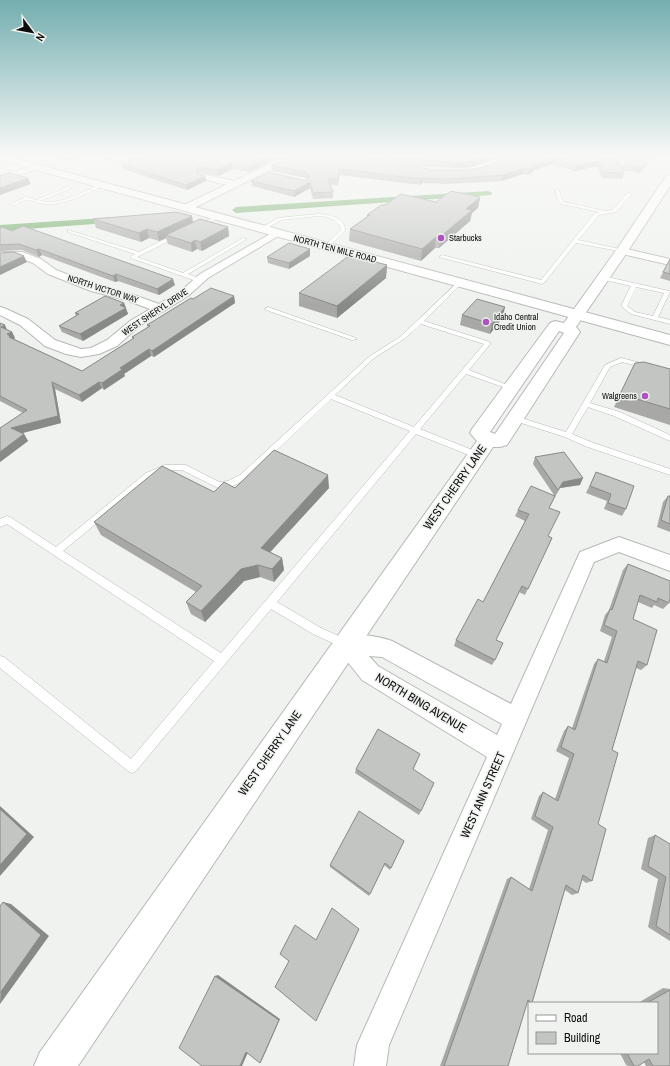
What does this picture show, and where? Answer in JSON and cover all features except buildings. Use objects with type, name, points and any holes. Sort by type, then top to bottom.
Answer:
[{"type":"main road","name":"NORTH TEN MILE ROAD","points":[[178,206],[459,283],[572,321],[670,340]]},
{"type":"main road","points":[[186,208],[191,206]]},
{"type":"main road","name":"WEST CHERRY LANE","points":[[54,1066],[482,447],[500,441],[572,332],[572,321],[622,251],[652,206]]},
{"type":"main road","name":"WEST CHERRY LANE","points":[[482,447],[479,433],[555,326],[572,321]]},
{"type":"street","name":"WEST SHERYL DRIVE","points":[[0,311],[24,322],[50,343],[64,349],[81,353],[94,351],[112,343],[124,331],[184,294],[199,280],[215,269],[277,233]]},
{"type":"street","points":[[622,251],[670,262]]},
{"type":"street","name":"NORTH VICTOR WAY","points":[[2,254],[18,254],[37,261],[52,272],[95,289],[126,296],[160,309]]},
{"type":"street","name":"WEST ANN STREET","points":[[370,1066],[373,1045],[587,557],[619,544],[670,564]]},
{"type":"street","points":[[346,644],[385,648],[516,720]]},
{"type":"street","name":"NORTH BING AVENUE","points":[[346,644],[370,673],[502,752]]},
{"type":"lane","points":[[575,206],[608,213]]},
{"type":"lane","points":[[442,256],[542,282],[598,214],[614,211],[619,206]]},
{"type":"lane","points":[[262,229],[284,218],[318,215],[331,217],[339,222],[343,230],[326,247]]},
{"type":"lane","points":[[195,226],[219,217]]},
{"type":"lane","points":[[70,231],[140,254]]},
{"type":"lane","points":[[181,233],[133,257],[199,280]]},
{"type":"lane","points":[[183,275],[245,239]]},
{"type":"lane","points":[[575,241],[622,251]]},
{"type":"lane","points":[[228,249],[241,254]]},
{"type":"lane","points":[[201,264],[215,269]]},
{"type":"lane","points":[[603,278],[667,292],[655,318]]},
{"type":"lane","points":[[56,552],[149,475],[168,467],[183,467],[218,485],[230,484],[243,478],[372,357],[402,338],[459,283]]},
{"type":"lane","points":[[634,286],[624,306],[633,313],[670,322]]},
{"type":"lane","points":[[268,309],[354,339]]},
{"type":"lane","points":[[0,661],[132,768],[488,343],[420,322]]},
{"type":"lane","points":[[568,435],[587,404],[607,366],[621,360],[670,372]]},
{"type":"lane","points":[[464,371],[511,388]]},
{"type":"lane","points":[[330,396],[415,430],[482,447]]},
{"type":"lane","points":[[587,404],[617,414],[670,438]]},
{"type":"lane","points":[[515,418],[568,435],[588,444],[670,472]]},
{"type":"lane","points":[[0,524],[7,519],[222,660]]},
{"type":"lane","points":[[270,603],[317,630],[346,644]]},
{"type":"waterway","points":[[236,210],[299,206]]},
{"type":"waterway","points":[[0,228],[118,220]]},
{"type":"place","name":"Starbucks","points":[[441,238]]},
{"type":"place","name":"Idaho Central Credit Union","points":[[486,322]]},
{"type":"place","name":"Walgreens","points":[[645,396]]}]
